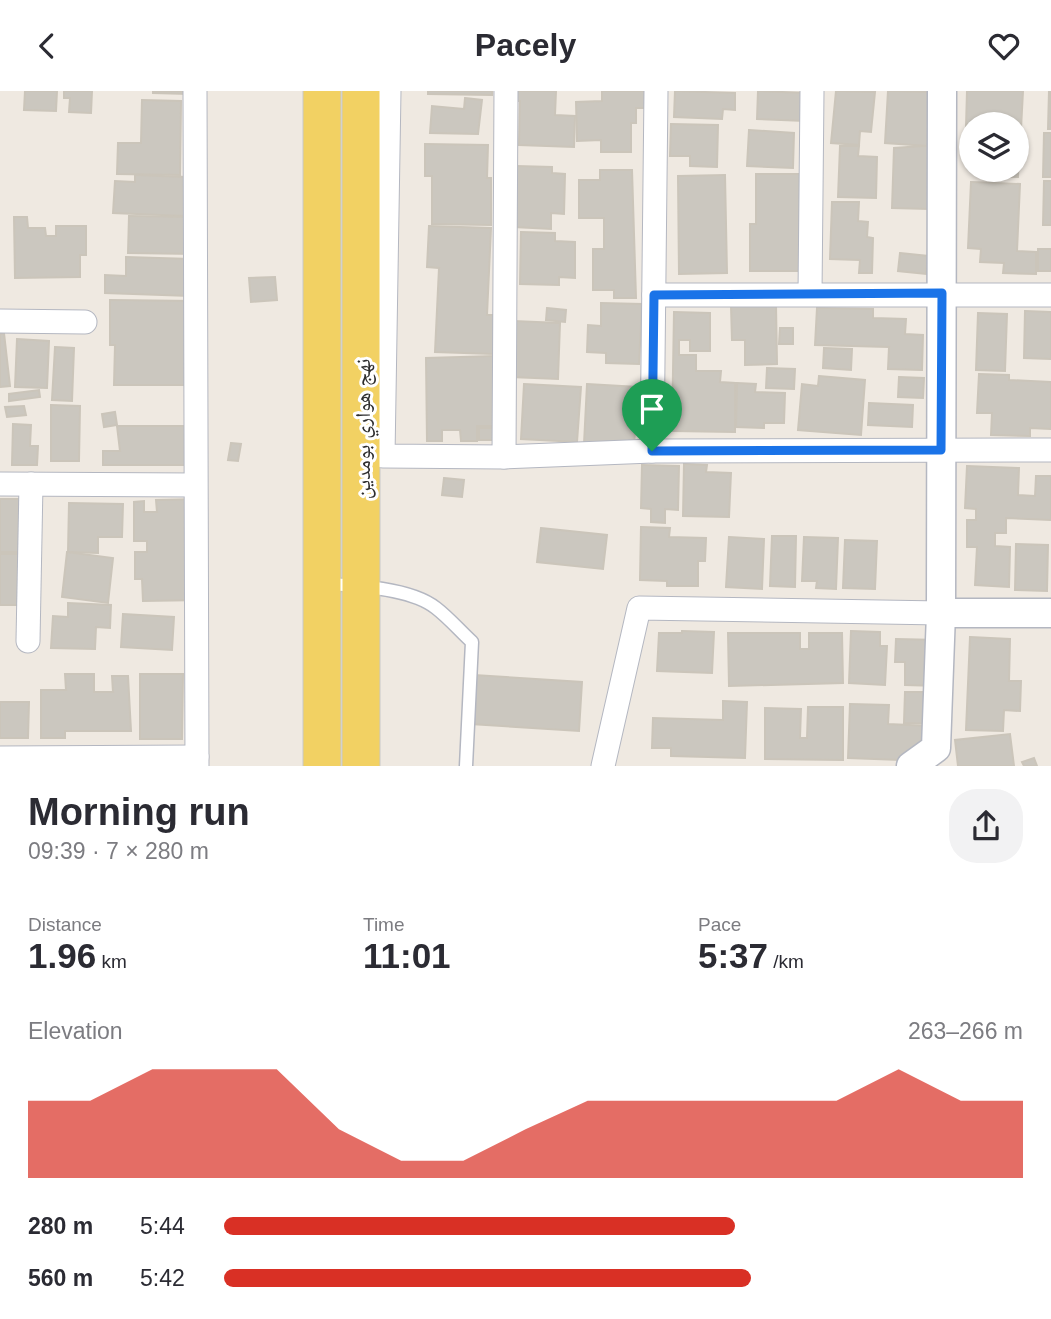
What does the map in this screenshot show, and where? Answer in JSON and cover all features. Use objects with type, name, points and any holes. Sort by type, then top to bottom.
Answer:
[{"type":"main road","name":"نهج هواري بومدين","points":[[322,91],[322,766]]},
{"type":"main road","name":"نهج هواري بومدين","points":[[360,91],[361,766]]},
{"type":"street","points":[[0,758],[197,762],[195,91]]},
{"type":"street","points":[[324,513],[362,509],[383,456],[388,91]]},
{"type":"street","points":[[504,457],[506,91]]},
{"type":"street","points":[[652,451],[656,91]]},
{"type":"street","points":[[810,294],[811,91]]},
{"type":"street","points":[[911,766],[936,748],[941,613],[942,91]]},
{"type":"street","points":[[654,295],[1051,295]]},
{"type":"street","points":[[0,321],[85,322]]},
{"type":"street","points":[[383,456],[504,457],[652,451],[1051,450]]},
{"type":"street","points":[[0,484],[195,485]]},
{"type":"street","points":[[28,641],[32,484]]},
{"type":"street","points":[[603,766],[639,608],[1051,614]]},
{"type":"lane","points":[[324,584],[361,585],[390,590],[434,606],[472,642],[466,766]]},
{"type":"building","points":[[25,91],[57,91],[56,111],[24,110]]},
{"type":"building","points":[[64,91],[92,91],[91,113],[69,112],[70,98],[64,98]]},
{"type":"building","points":[[189,91],[189,94],[153,93]]},
{"type":"building","points":[[428,91],[492,91],[492,95],[428,94]]},
{"type":"building","points":[[516,91],[556,91],[555,115],[575,116],[574,147],[519,145],[520,101],[516,101]]},
{"type":"building","points":[[602,91],[645,91],[645,108],[636,108],[636,123],[631,123],[631,152],[601,152],[601,140],[577,141],[576,102],[602,101]]},
{"type":"building","points":[[675,91],[735,93],[735,110],[723,109],[722,119],[674,117]]},
{"type":"building","points":[[758,91],[807,93],[805,121],[757,119]]},
{"type":"building","points":[[836,91],[875,92],[871,132],[860,131],[859,145],[831,143]]},
{"type":"building","points":[[888,91],[930,92],[927,146],[885,143]]},
{"type":"building","points":[[967,91],[1023,91],[1022,112],[966,112]]},
{"type":"building","points":[[1051,91],[1051,129],[1048,129]]},
{"type":"building","points":[[465,98],[482,100],[478,134],[430,133],[432,106],[464,109]]},
{"type":"building","points":[[142,100],[181,101],[180,175],[117,174],[118,143],[141,143]]},
{"type":"building","points":[[671,124],[718,125],[717,167],[690,166],[690,156],[670,156]]},
{"type":"building","points":[[749,130],[794,133],[793,168],[747,166]]},
{"type":"building","points":[[1044,133],[1051,133],[1051,177],[1043,177]]},
{"type":"building","points":[[425,144],[488,145],[487,178],[491,178],[491,225],[432,224],[432,176],[425,176]]},
{"type":"building","points":[[840,146],[859,146],[858,156],[877,157],[876,198],[838,197]]},
{"type":"building","points":[[944,147],[929,209],[892,208],[894,148]]},
{"type":"building","points":[[516,166],[552,167],[552,173],[565,174],[564,214],[551,213],[551,229],[514,227]]},
{"type":"building","points":[[600,170],[632,170],[636,298],[614,298],[614,290],[593,290],[593,249],[604,249],[604,218],[579,218],[579,180],[600,180]]},
{"type":"building","points":[[756,174],[800,174],[799,271],[750,271],[750,224],[756,224]]},
{"type":"building","points":[[135,175],[186,177],[185,216],[113,213],[115,181],[135,182]]},
{"type":"building","points":[[725,175],[727,273],[679,274],[678,176]]},
{"type":"building","points":[[1044,181],[1051,181],[1051,225],[1043,225]]},
{"type":"building","points":[[971,182],[1020,184],[1017,251],[1036,252],[1036,274],[1003,273],[1004,263],[980,262],[981,249],[968,248]]},
{"type":"building","points":[[832,202],[859,202],[858,221],[868,222],[867,237],[873,238],[872,273],[859,273],[860,260],[830,259]]},
{"type":"building","points":[[129,216],[197,217],[196,254],[128,253]]},
{"type":"building","points":[[14,217],[27,217],[28,228],[45,228],[46,236],[56,236],[56,226],[86,226],[86,255],[80,255],[80,277],[15,278]]},
{"type":"building","points":[[429,226],[491,228],[487,315],[494,315],[493,354],[435,352],[439,268],[427,267]]},
{"type":"building","points":[[521,232],[555,233],[555,241],[575,242],[575,278],[559,277],[559,285],[520,284]]},
{"type":"building","points":[[1038,249],[1051,249],[1051,271],[1038,271]]},
{"type":"building","points":[[900,253],[928,256],[926,274],[898,271]]},
{"type":"building","points":[[126,257],[191,259],[190,296],[105,293],[105,275],[126,276]]},
{"type":"building","points":[[275,277],[277,300],[251,302],[249,278]]},
{"type":"building","points":[[110,300],[195,301],[195,385],[114,385],[115,345],[110,345]]},
{"type":"building","points":[[601,303],[642,304],[639,364],[606,363],[606,353],[587,352],[588,325],[601,326]]},
{"type":"building","points":[[776,305],[777,364],[745,365],[745,340],[732,340],[731,306]]},
{"type":"building","points":[[547,308],[566,310],[565,322],[546,320]]},
{"type":"building","points":[[817,308],[873,309],[873,318],[906,319],[905,334],[923,335],[922,370],[888,369],[889,347],[815,345]]},
{"type":"building","points":[[1025,311],[1051,312],[1051,359],[1024,358]]},
{"type":"building","points":[[674,312],[710,313],[710,351],[690,351],[690,340],[679,340],[679,355],[696,355],[696,371],[721,371],[720,382],[735,383],[735,432],[672,431]]},
{"type":"building","points":[[978,313],[1007,314],[1005,371],[976,370]]},
{"type":"building","points":[[513,321],[560,323],[558,379],[511,377]]},
{"type":"building","points":[[780,328],[793,328],[793,344],[779,344]]},
{"type":"building","points":[[4,333],[10,386],[0,387],[0,334]]},
{"type":"building","points":[[17,339],[49,341],[47,388],[15,387]]},
{"type":"building","points":[[55,347],[74,348],[72,401],[52,400]]},
{"type":"building","points":[[824,348],[852,349],[851,370],[823,368]]},
{"type":"building","points":[[495,356],[497,426],[477,426],[477,441],[461,441],[460,430],[442,430],[442,441],[427,441],[426,358]]},
{"type":"building","points":[[767,368],[795,369],[794,389],[766,388]]},
{"type":"building","points":[[979,374],[1009,375],[1009,380],[1051,382],[1051,429],[1030,428],[1030,436],[991,435],[992,413],[977,413]]},
{"type":"building","points":[[819,376],[865,380],[861,435],[798,430],[802,384],[818,386]]},
{"type":"building","points":[[899,377],[924,378],[923,398],[898,397]]},
{"type":"building","points":[[737,383],[756,384],[755,392],[785,393],[784,423],[764,423],[764,428],[736,427]]},
{"type":"building","points":[[524,384],[581,387],[577,442],[521,439]]},
{"type":"building","points":[[587,384],[638,387],[634,446],[584,444]]},
{"type":"building","points":[[39,390],[40,397],[9,401],[9,394]]},
{"type":"building","points":[[869,403],[913,405],[912,427],[868,425]]},
{"type":"building","points":[[51,405],[80,406],[79,461],[51,461]]},
{"type":"building","points":[[24,406],[26,415],[7,417],[5,407]]},
{"type":"building","points":[[115,412],[117,425],[104,427],[102,414]]},
{"type":"building","points":[[13,424],[31,425],[30,446],[38,446],[37,465],[12,465]]},
{"type":"building","points":[[117,426],[188,426],[188,465],[103,465],[103,451],[120,451]]},
{"type":"building","points":[[479,428],[497,428],[497,440],[479,440]]},
{"type":"building","points":[[231,443],[241,444],[238,461],[228,460]]},
{"type":"building","points":[[684,464],[707,465],[706,472],[731,473],[729,517],[683,516]]},
{"type":"building","points":[[642,465],[679,466],[678,510],[665,509],[665,523],[651,522],[651,509],[641,508]]},
{"type":"building","points":[[967,466],[1019,468],[1018,495],[1035,496],[1036,476],[1051,476],[1051,520],[1006,518],[1006,533],[995,533],[995,546],[1010,547],[1009,587],[975,585],[977,547],[967,547],[967,520],[976,520],[976,509],[965,508]]},
{"type":"building","points":[[444,478],[464,480],[462,497],[442,495]]},
{"type":"building","points":[[0,499],[29,499],[28,552],[0,552]]},
{"type":"building","points":[[202,499],[203,600],[143,601],[142,579],[135,579],[135,552],[147,552],[147,541],[134,541],[134,502],[144,501],[144,512],[157,512],[156,500]]},
{"type":"building","points":[[69,503],[123,504],[122,537],[98,537],[98,553],[68,552]]},
{"type":"building","points":[[641,527],[670,528],[669,537],[706,538],[705,561],[698,561],[698,586],[667,586],[667,581],[640,580]]},
{"type":"building","points":[[541,528],[607,535],[603,569],[537,562]]},
{"type":"building","points":[[772,536],[796,536],[795,587],[770,586]]},
{"type":"building","points":[[729,537],[764,539],[762,589],[726,587]]},
{"type":"building","points":[[804,537],[838,538],[836,589],[816,588],[817,581],[802,581]]},
{"type":"building","points":[[845,540],[877,541],[875,589],[843,588]]},
{"type":"building","points":[[1016,544],[1048,545],[1047,591],[1015,590]]},
{"type":"building","points":[[67,552],[113,558],[108,603],[62,597]]},
{"type":"building","points":[[0,554],[27,554],[26,605],[0,605]]},
{"type":"building","points":[[68,603],[111,605],[110,628],[96,627],[95,649],[51,648],[53,616],[68,617]]},
{"type":"building","points":[[123,614],[174,617],[172,650],[121,647]]},
{"type":"building","points":[[851,631],[880,632],[880,646],[887,646],[885,685],[849,683]]},
{"type":"building","points":[[714,632],[712,673],[657,671],[659,633]]},
{"type":"building","points":[[728,633],[800,633],[800,649],[809,649],[809,633],[842,633],[843,683],[729,686]]},
{"type":"building","points":[[970,637],[1010,639],[1009,681],[1021,681],[1020,711],[1004,710],[1003,731],[966,730]]},
{"type":"building","points":[[896,639],[939,640],[939,686],[905,685],[905,662],[895,662]]},
{"type":"building","points":[[65,674],[94,674],[94,692],[113,692],[112,676],[128,676],[131,731],[65,731],[65,738],[41,738],[41,690],[66,690]]},
{"type":"building","points":[[140,674],[183,674],[182,739],[140,739]]},
{"type":"building","points":[[474,675],[582,682],[579,731],[471,724]]},
{"type":"building","points":[[905,692],[939,692],[938,724],[904,723]]},
{"type":"building","points":[[723,701],[747,702],[745,758],[671,756],[671,748],[652,748],[653,718],[723,720]]},
{"type":"building","points":[[0,702],[29,702],[28,738],[0,738]]},
{"type":"building","points":[[850,704],[889,705],[888,724],[930,726],[928,761],[848,758]]},
{"type":"building","points":[[808,707],[843,707],[843,760],[765,759],[765,708],[801,709],[800,738],[807,738]]},
{"type":"building","points":[[1010,734],[1014,766],[958,766],[955,740]]},
{"type":"building","points":[[1034,758],[1037,766],[1024,766],[1022,762]]},
{"type":"route","points":[[942,293],[941,450],[652,451],[654,295],[942,293]]}]
